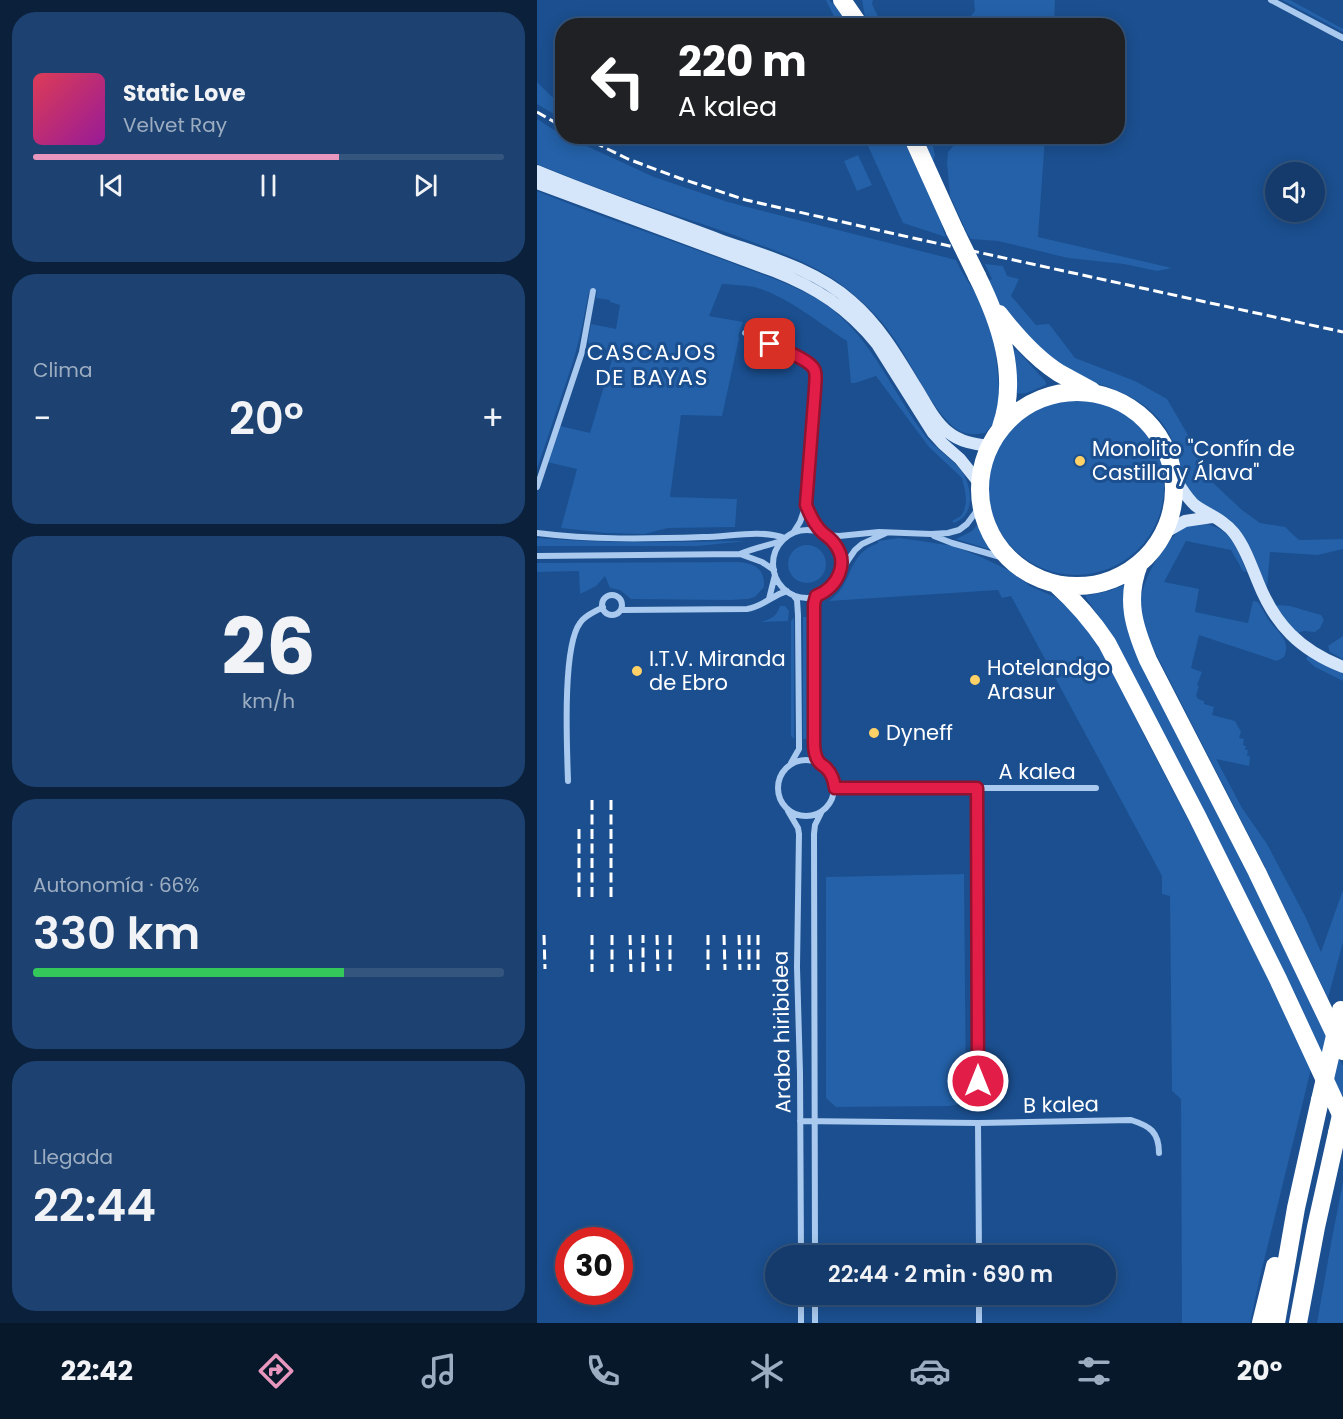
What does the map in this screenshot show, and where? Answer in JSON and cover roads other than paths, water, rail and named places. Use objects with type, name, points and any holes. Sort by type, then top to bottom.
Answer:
[{"type":"highway","points":[[842,0],[855,18]]},
{"type":"highway","points":[[858,0],[860,18]]},
{"type":"highway","points":[[916,144],[990,303],[1002,336],[1008,380],[1007,411],[1001,429]]},
{"type":"highway","points":[[990,303],[1030,350],[1057,372],[1096,393]]},
{"type":"highway","points":[[1078,391],[1113,398],[1129,405],[1149,422],[1164,444],[1174,477],[1175,491],[1173,506],[1164,533],[1149,555],[1124,574],[1108,581],[1082,586],[1056,584],[1040,579],[1011,560],[997,544],[987,526],[981,506],[980,484],[983,464],[990,446],[1001,429],[1027,405],[1043,397],[1078,391]]},
{"type":"highway","points":[[1139,564],[1133,579],[1133,618],[1148,660],[1257,872],[1343,1051]]},
{"type":"highway","points":[[1056,584],[1080,606],[1107,643],[1278,979],[1340,1126]]},
{"type":"highway","points":[[1276,1323],[1296,1208],[1342,1005]]},
{"type":"highway","points":[[1300,1318],[1316,1227],[1343,1106]]},
{"type":"highway","points":[[1261,1323],[1277,1257],[1296,1208]]},
{"type":"street","points":[[1271,0],[1343,38]]},
{"type":"street","points":[[537,171],[778,261],[831,286],[858,307],[881,333],[945,429],[965,442],[990,446]]},
{"type":"street","points":[[537,183],[774,271],[829,298],[846,311],[877,344],[933,433],[960,459],[980,484]]},
{"type":"street","points":[[537,487],[582,352],[593,291]]},
{"type":"street","points":[[745,333],[806,362],[815,371],[806,505],[793,533]]},
{"type":"street","points":[[1174,477],[1194,505],[1227,526],[1239,540],[1264,597],[1287,632],[1308,650],[1343,667]]},
{"type":"street","points":[[806,505],[812,520],[834,542],[839,551],[840,572]]},
{"type":"street","points":[[740,554],[783,540],[803,530],[839,536],[879,532],[948,533],[959,530],[967,524],[981,506]]},
{"type":"street","points":[[1164,533],[1185,521],[1212,517]]},
{"type":"street","points":[[537,533],[603,538],[772,534],[783,540]]},
{"type":"street","points":[[601,609],[614,615],[621,610],[632,609],[747,609],[760,606],[778,594],[816,596],[832,587],[855,550],[862,544],[886,533]]},
{"type":"street","points":[[931,534],[952,543],[1011,560]]},
{"type":"street","points":[[769,599],[776,551],[783,540]]},
{"type":"street","points":[[537,556],[740,554],[757,560],[774,572],[780,584],[797,600],[799,749],[791,764]]},
{"type":"street","points":[[568,781],[568,683],[571,644],[576,629],[587,615],[601,609],[608,596],[618,597],[632,609]]},
{"type":"street","points":[[816,596],[813,615],[814,742],[819,763]]},
{"type":"street","points":[[621,610],[622,602]]},
{"type":"street","points":[[801,760],[819,763],[831,773],[834,781],[833,798],[828,806],[821,813],[813,816],[804,817],[788,811],[779,798],[777,790],[781,774],[785,768],[801,760]]},
{"type":"street","name":"A kalea","points":[[835,788],[1096,788]]},
{"type":"street","points":[[977,788],[978,1104]]},
{"type":"street","name":"Araba hiribidea","points":[[788,811],[799,834],[797,967],[801,1245]]},
{"type":"street","name":"Araba hiribidea","points":[[815,1245],[814,834],[815,825],[821,813]]},
{"type":"street","name":"B kalea","points":[[800,1121],[978,1123],[1131,1120],[1143,1124],[1158,1137],[1159,1153]]},
{"type":"street","points":[[978,1123],[979,1245]]},
{"type":"street","points":[[801,1305],[801,1323]]},
{"type":"street","points":[[815,1305],[815,1323]]},
{"type":"street","points":[[979,1305],[979,1323]]},
{"type":"railway","points":[[537,112],[555,122]]},
{"type":"railway","points":[[597,144],[628,159],[746,200],[1343,332]]},
{"type":"railway","points":[[592,799],[592,897]]},
{"type":"railway","points":[[611,799],[611,897]]},
{"type":"railway","points":[[579,826],[579,897]]},
{"type":"railway","points":[[544,935],[545,969]]},
{"type":"railway","points":[[592,935],[592,972]]},
{"type":"railway","points":[[612,935],[612,972]]},
{"type":"railway","points":[[630,935],[631,972]]},
{"type":"railway","points":[[643,935],[643,972]]},
{"type":"railway","points":[[657,935],[658,971]]},
{"type":"railway","points":[[670,935],[670,971]]},
{"type":"railway","points":[[708,935],[708,970]]},
{"type":"railway","points":[[724,935],[725,970]]},
{"type":"railway","points":[[739,935],[740,970]]},
{"type":"railway","points":[[749,935],[749,970]]},
{"type":"railway","points":[[758,935],[758,970]]},
{"type":"place","name":"Monolito \"Confín de Castilla y Álava\"","points":[[1080,461]]},
{"type":"place","name":"I.T.V. Miranda de Ebro","points":[[637,671]]},
{"type":"place","name":"Hotelandgo Arasur","points":[[975,680]]},
{"type":"place","name":"Dyneff","points":[[874,733]]},
{"type":"district","name":"CASCAJOS DE BAYAS","points":[[652,364]]}]
